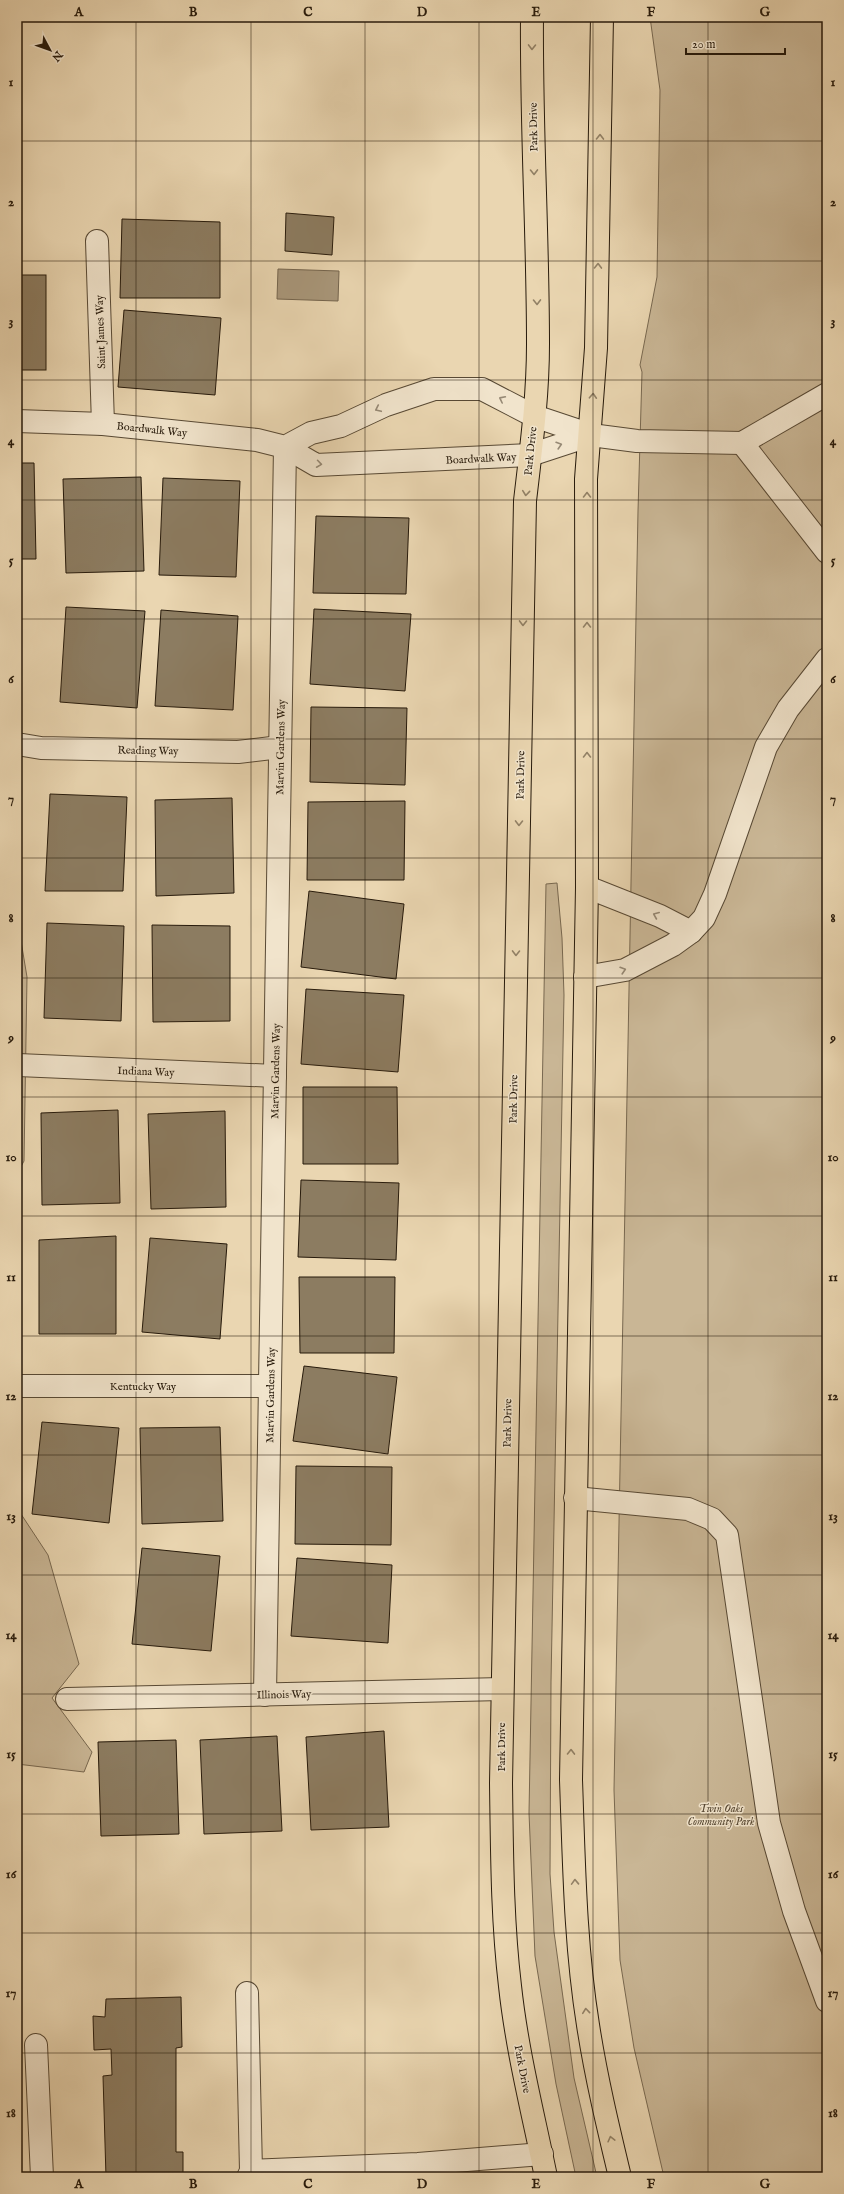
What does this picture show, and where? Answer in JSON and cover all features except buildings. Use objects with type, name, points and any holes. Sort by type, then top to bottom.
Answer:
[{"type":"main road","name":"Park Drive","points":[[532,17],[538,345],[534,416],[525,501],[502,1689],[503,1891],[509,1978],[521,2062],[546,2177]]},
{"type":"main road","points":[[602,17],[596,348],[591,435],[586,479],[585,977],[571,1780],[576,1915],[588,2024],[602,2105],[620,2177]]},
{"type":"street","name":"Saint James Way","points":[[97,241],[102,424]]},
{"type":"street","points":[[285,447],[311,433],[341,426],[386,405],[434,389],[482,389],[534,416],[591,435],[637,441],[742,443],[827,394]]},
{"type":"street","name":"Boardwalk Way","points":[[17,421],[102,424],[257,440],[285,447],[316,466],[530,454],[591,435]]},
{"type":"street","points":[[742,443],[827,552]]},
{"type":"street","name":"Marvin Gardens Way","points":[[265,1694],[285,447]]},
{"type":"street","points":[[585,977],[625,970],[673,945],[691,932],[704,918],[715,894],[766,747],[788,709],[827,659]]},
{"type":"street","name":"Reading Way","points":[[17,744],[41,748],[238,752],[280,746]]},
{"type":"street","points":[[586,887],[660,916],[691,932]]},
{"type":"street","name":"Indiana Way","points":[[18,1065],[275,1076]]},
{"type":"street","name":"Kentucky Way","points":[[17,1386],[270,1386]]},
{"type":"street","points":[[575,1498],[688,1509],[712,1519],[727,1535],[769,1824],[794,1911],[827,2001]]},
{"type":"street","name":"Illinois Way","points":[[66,1699],[502,1689]]},
{"type":"street","points":[[247,1994],[250,2174],[418,2164],[542,2154]]},
{"type":"street","points":[[36,2045],[42,2177]]},
{"type":"green space","name":"Twin Oaks Community Park","points":[[650,17],[827,17],[827,2177],[664,2177],[634,2048],[620,1960],[614,1790],[638,511],[642,372],[640,365],[657,277],[660,90]]},
{"type":"green space","points":[[557,883],[562,938],[564,995],[551,1682],[550,1874],[554,1932],[574,2078],[597,2177],[576,2177],[556,2084],[535,1956],[529,1813],[546,884]]},
{"type":"green space","points":[[17,917],[27,977],[24,1161],[17,1174]]},
{"type":"green space","points":[[17,1427],[19,1429],[21,1514],[48,1555],[79,1664],[52,1698],[92,1752],[84,1772],[17,1764]]},
{"type":"shaded area","points":[[278,269],[339,271],[338,301],[277,299]]}]
